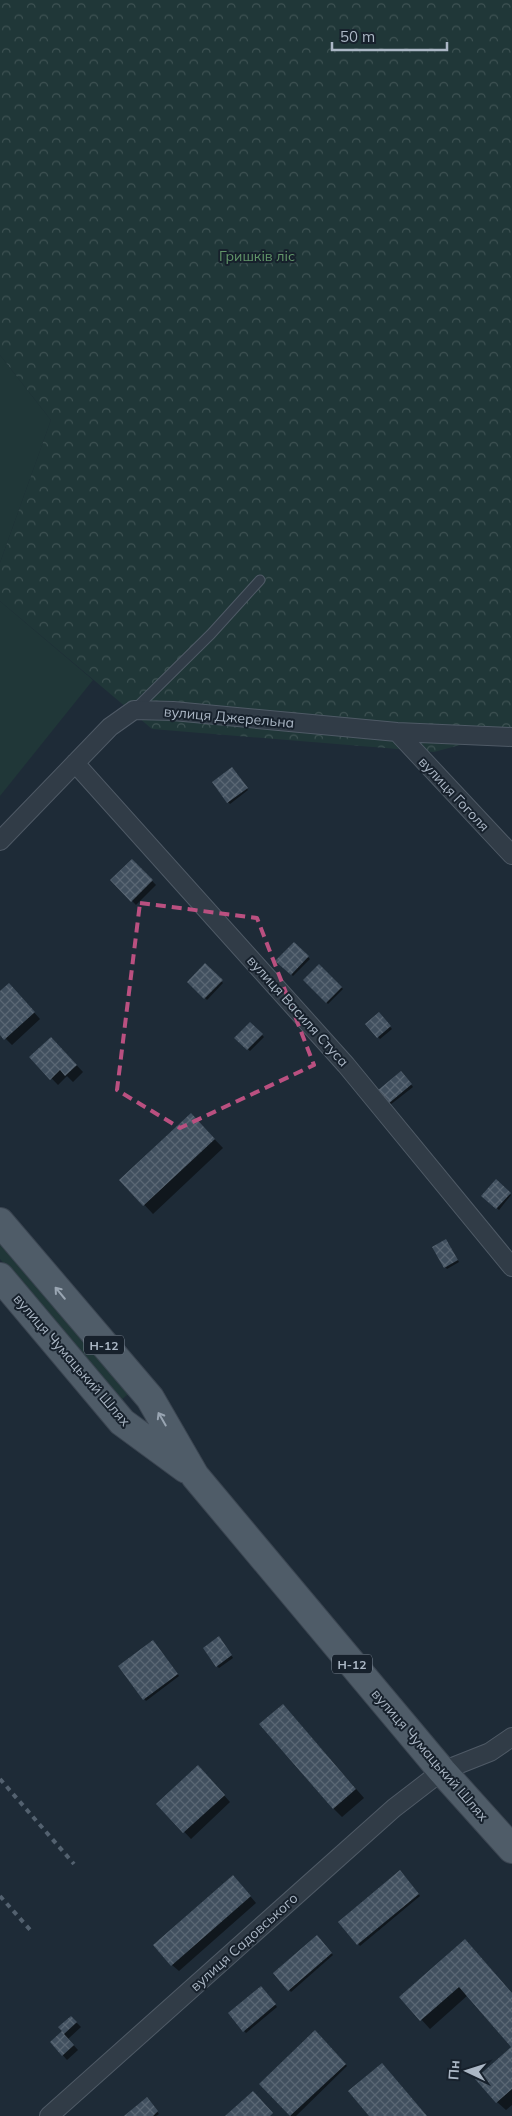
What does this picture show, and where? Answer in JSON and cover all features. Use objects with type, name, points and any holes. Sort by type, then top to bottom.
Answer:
[{"type":"main road","name":"вулиця Чумацький Шлях","points":[[0,1222],[150,1398],[195,1476],[442,1771],[512,1849]]},
{"type":"main road","name":"вулиця Чумацький Шлях","points":[[0,1277],[122,1422],[195,1476]]},
{"type":"street","name":"вулиця Джерельна","points":[[134,710],[173,711],[397,732],[512,737]]},
{"type":"street","points":[[0,841],[110,727],[134,710]]},
{"type":"street","name":"вулиця Гоголя","points":[[397,732],[512,855]]},
{"type":"street","name":"вулиця Василя Стуса","points":[[75,763],[346,1065],[512,1267]]},
{"type":"street","name":"вулиця Садовського","points":[[49,2116],[394,1808],[442,1771],[490,1752],[512,1737]]},
{"type":"lane","points":[[134,710],[210,634],[260,580]]},
{"type":"highlighted area","points":[[140,903],[257,918],[314,1065],[180,1128],[117,1090]]},
{"type":"green space","name":"Гришків ліс","points":[[0,0],[512,0],[512,731],[434,752],[152,729],[0,601],[0,563],[51,420],[0,355]]},
{"type":"green space","points":[[0,355],[51,420],[0,563]]},
{"type":"green space","points":[[0,601],[93,680],[0,796]]},
{"type":"green space","points":[[0,1238],[132,1391],[121,1400],[0,1259]]},
{"type":"building","points":[[232,767],[248,788],[227,803],[212,782]]},
{"type":"building","points":[[132,859],[153,880],[131,902],[110,880]]},
{"type":"building","points":[[294,942],[309,956],[291,975],[275,961]]},
{"type":"building","points":[[205,963],[223,980],[204,999],[187,982]]},
{"type":"building","points":[[319,964],[342,987],[326,1003],[303,980]]},
{"type":"building","points":[[9,983],[35,1012],[4,1040],[0,1035],[0,991]]},
{"type":"building","points":[[379,1012],[391,1026],[377,1038],[365,1024]]},
{"type":"building","points":[[250,1022],[263,1034],[247,1050],[234,1038]]},
{"type":"building","points":[[51,1037],[77,1065],[65,1076],[60,1070],[50,1080],[29,1057]]},
{"type":"building","points":[[401,1071],[412,1084],[388,1104],[377,1091]]},
{"type":"building","points":[[191,1113],[215,1139],[143,1206],[119,1180]]},
{"type":"building","points":[[496,1179],[511,1193],[496,1209],[481,1196]]},
{"type":"building","points":[[446,1239],[458,1260],[444,1268],[432,1247]]},
{"type":"building","points":[[219,1636],[232,1655],[216,1667],[203,1648]]},
{"type":"building","points":[[153,1640],[178,1674],[143,1700],[118,1666]]},
{"type":"building","points":[[283,1704],[356,1789],[333,1809],[259,1724]]},
{"type":"building","points":[[198,1765],[225,1795],[183,1833],[156,1804]]},
{"type":"building","points":[[400,1870],[419,1894],[357,1945],[338,1922]]},
{"type":"building","points":[[233,1875],[251,1896],[171,1966],[153,1945]]},
{"type":"building","points":[[317,1935],[332,1953],[288,1991],[273,1973]]},
{"type":"building","points":[[465,1939],[512,1993],[512,2089],[496,2103],[475,2079],[511,2047],[459,1987],[420,2021],[399,1997]]},
{"type":"building","points":[[261,1986],[276,2004],[243,2032],[228,2013]]},
{"type":"building","points":[[71,2016],[77,2022],[64,2034],[74,2045],[62,2056],[50,2042],[62,2031],[58,2027]]},
{"type":"building","points":[[315,2030],[346,2064],[290,2116],[259,2084]]},
{"type":"building","points":[[382,2063],[427,2116],[369,2116],[348,2091]]},
{"type":"building","points":[[253,2091],[273,2113],[270,2116],[225,2116]]},
{"type":"building","points":[[147,2097],[158,2111],[153,2116],[124,2116]]},
{"type":"railway","points":[[0,1779],[74,1864]]},
{"type":"railway","points":[[0,1896],[32,1932]]}]
